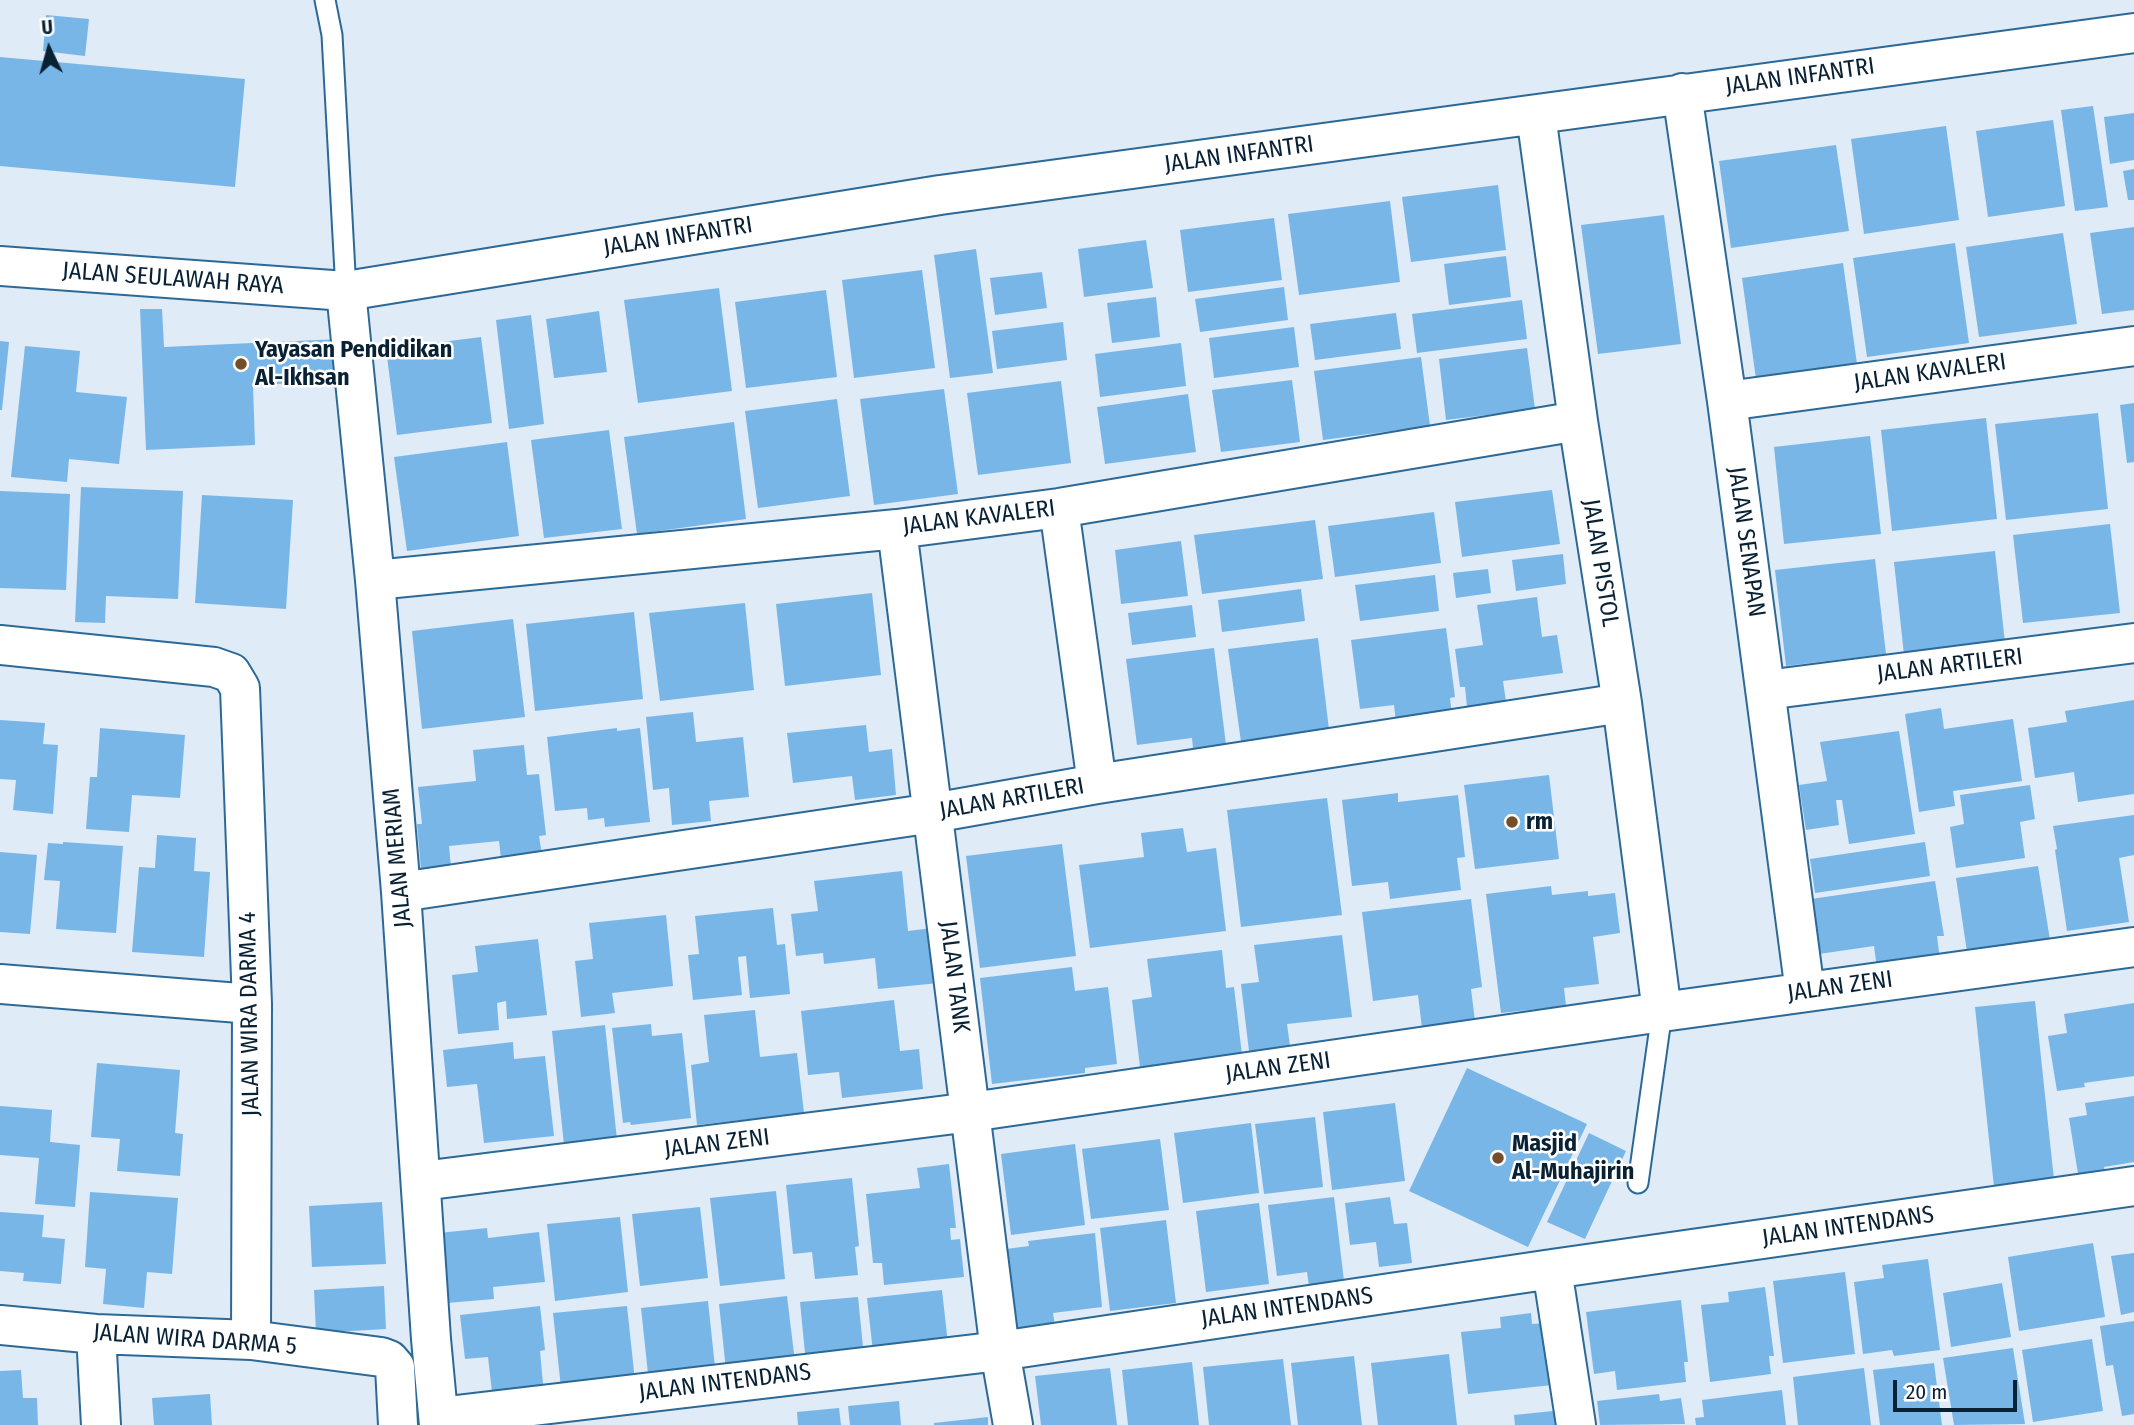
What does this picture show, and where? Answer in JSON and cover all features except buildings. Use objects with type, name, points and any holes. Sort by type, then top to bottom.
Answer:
[{"type":"street","name":"JALAN INFANTRI","points":[[346,291],[940,195],[2134,33]]},
{"type":"street","name":"JALAN SENAPAN","points":[[1682,93],[1727,401],[1805,992]]},
{"type":"street","name":"JALAN PISTOL","points":[[1536,115],[1578,421],[1622,703],[1662,1012]]},
{"type":"street","name":"JALAN SEULAWAH RAYA","points":[[0,266],[346,291]]},
{"type":"street","name":"JALAN MERIAM","points":[[346,291],[375,580],[401,892],[431,1339],[439,1421]]},
{"type":"street","name":"JALAN KAVALERI","points":[[1727,401],[2134,345]]},
{"type":"street","name":"JALAN KAVALERI","points":[[375,580],[897,529],[1059,508],[1578,421]]},
{"type":"street","points":[[1059,508],[1097,784]]},
{"type":"street","name":"JALAN TANK","points":[[897,529],[1000,1351],[1013,1425]]},
{"type":"street","name":"JALAN ARTILERI","points":[[1766,690],[2134,643]]},
{"type":"street","name":"JALAN WIRA DARMA 4","points":[[0,645],[214,667],[231,673],[240,688],[252,1004],[251,1340]]},
{"type":"street","name":"JALAN ARTILERI","points":[[401,892],[933,813],[1097,784],[1622,703]]},
{"type":"street","name":"JALAN ZENI","points":[[422,1181],[971,1112],[2134,947]]},
{"type":"street","points":[[0,985],[252,1004]]},
{"type":"street","name":"JALAN INTENDANS","points":[[439,1421],[1000,1351],[2134,1186]]},
{"type":"street","points":[[1552,1269],[1576,1425]]},
{"type":"street","name":"JALAN WIRA DARMA 5","points":[[0,1325],[96,1334],[251,1340],[381,1357],[389,1360],[395,1367],[398,1425]]},
{"type":"street","points":[[96,1334],[101,1425]]},
{"type":"lane","points":[[325,0],[332,35],[346,291]]},
{"type":"lane","points":[[1638,1183],[1662,1012]]},
{"type":"place","name":"Yayasan Pendidikan Al-Ikhsan","points":[[241,364]]},
{"type":"place","name":"rm","points":[[1512,822]]},
{"type":"place","name":"Masjid Al-Muhajirin","points":[[1498,1158]]}]
